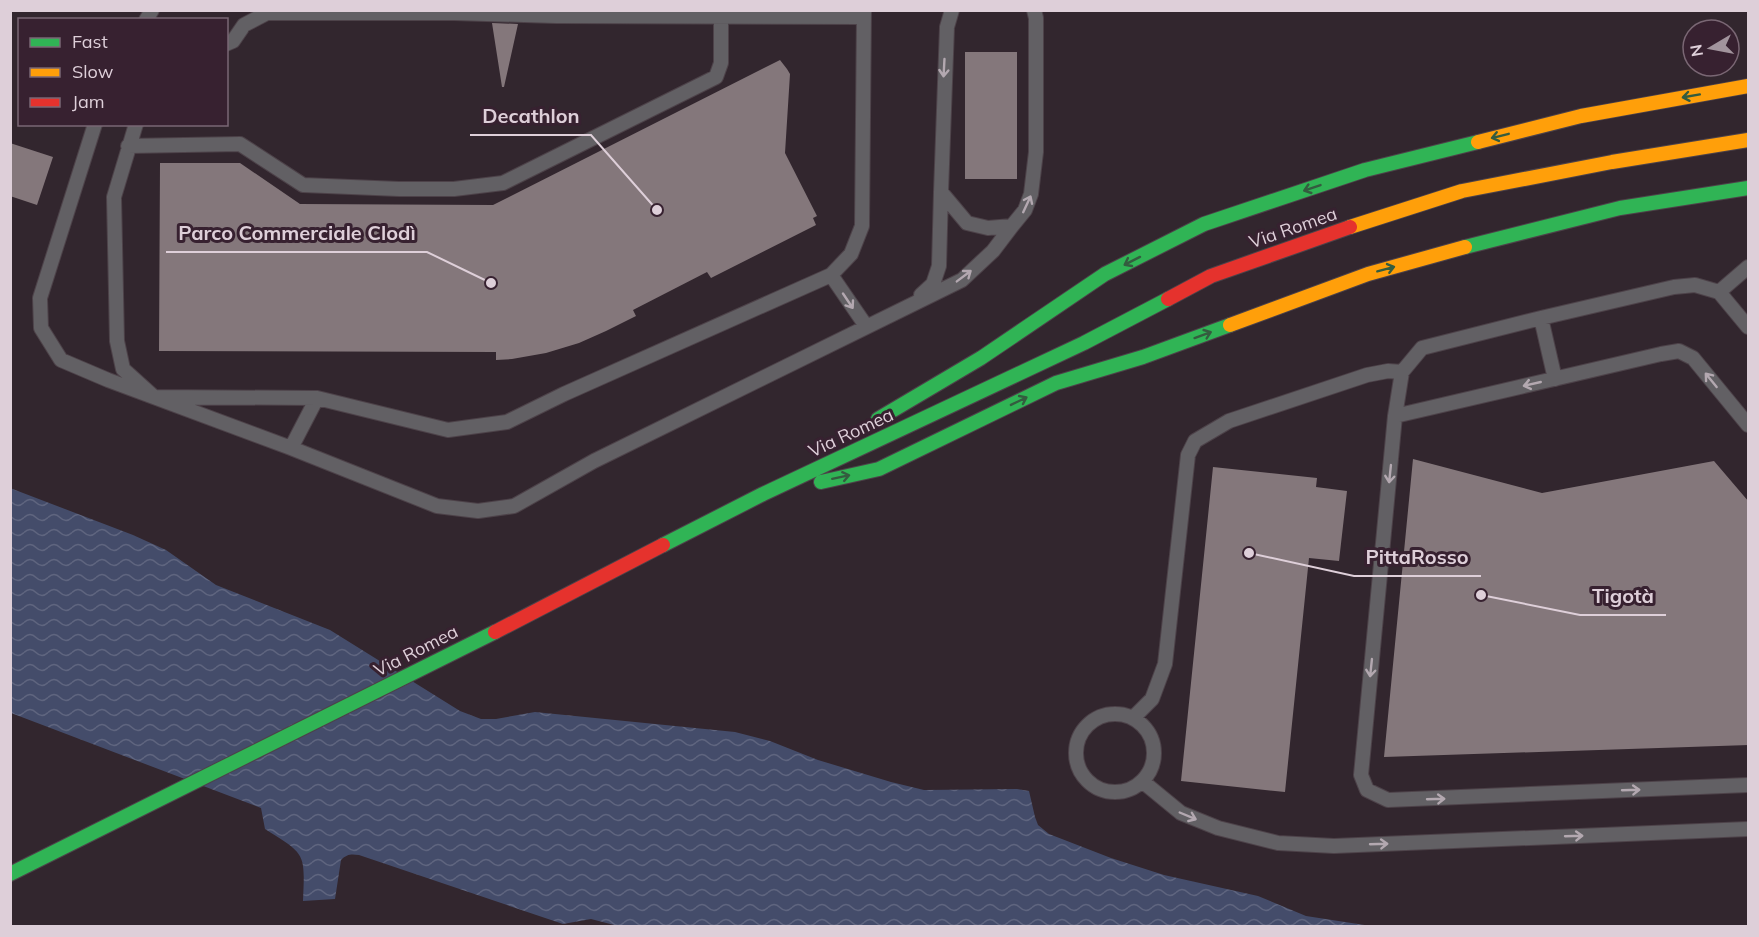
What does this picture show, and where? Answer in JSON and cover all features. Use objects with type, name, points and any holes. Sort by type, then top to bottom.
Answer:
[{"type":"main road","points":[[869,424],[981,358],[1105,274],[1204,225],[1376,167],[1581,116],[1749,86]]},
{"type":"main road","name":"Via Romea","points":[[10,874],[444,658],[764,494],[1084,342],[1211,276],[1462,191],[1612,162],[1749,140]]},
{"type":"main road","points":[[764,494],[879,469],[1056,383],[1143,357],[1368,274],[1620,208],[1749,188]]},
{"type":"main road","points":[[764,494],[840,443]]},
{"type":"lane","points":[[913,303],[933,284],[939,266],[946,27],[952,10]]},
{"type":"lane","points":[[94,126],[40,298],[41,328],[61,360],[437,506],[478,511],[514,506],[594,461],[962,280],[993,251],[1025,210],[1031,194],[1036,152],[1036,18],[1034,10]]},
{"type":"lane","points":[[135,126],[114,197],[117,341],[123,369],[154,397],[318,398],[448,430],[507,422],[574,389],[831,275],[851,254],[862,226],[864,14],[556,16],[454,13],[267,13],[244,25],[233,41],[228,43]]},
{"type":"lane","points":[[128,146],[240,144],[303,185],[454,189],[502,183],[716,76],[721,63],[721,16]]},
{"type":"lane","points":[[941,192],[967,223],[988,228],[1012,226]]},
{"type":"lane","points":[[1719,292],[1749,267]]},
{"type":"lane","points":[[831,275],[866,326]]},
{"type":"lane","points":[[1749,327],[1719,292],[1695,285],[1674,287],[1422,348],[1402,372],[1395,416],[1361,775],[1367,790],[1388,800],[1749,785]]},
{"type":"lane","points":[[1541,318],[1555,379]]},
{"type":"lane","points":[[1395,416],[1679,351],[1694,358],[1749,425]]},
{"type":"lane","points":[[1133,718],[1152,699],[1165,664],[1188,456],[1195,441],[1210,431],[1240,418],[1367,375],[1388,371],[1402,372]]},
{"type":"lane","points":[[291,448],[318,398]]},
{"type":"lane","points":[[1106,714],[1120,714],[1133,718],[1144,726],[1155,751],[1147,777],[1142,781],[1124,792],[1110,792],[1097,788],[1086,780],[1078,768],[1075,755],[1077,742],[1083,729],[1093,720],[1106,714]]},
{"type":"lane","points":[[1142,781],[1181,813],[1218,828],[1278,843],[1334,846],[1749,829]]},
{"type":"water","points":[[10,488],[133,535],[166,550],[216,585],[330,630],[460,711],[481,719],[496,719],[535,712],[735,732],[770,741],[818,760],[924,790],[1017,789],[1029,791],[1038,825],[1049,834],[1164,875],[1258,896],[1306,916],[1371,926],[618,926],[591,919],[563,924],[359,855],[347,856],[341,860],[335,899],[303,901],[304,873],[300,856],[289,844],[265,829],[261,808],[11,713]]},
{"type":"building","points":[[492,23],[518,24],[504,87],[502,87]]},
{"type":"building","points":[[965,52],[1017,52],[1017,179],[965,179]]},
{"type":"building","points":[[780,60],[790,74],[785,153],[817,216],[813,218],[816,225],[711,278],[707,272],[633,310],[636,316],[606,331],[579,343],[546,353],[496,360],[496,352],[159,351],[160,163],[240,163],[300,204],[493,205]]},
{"type":"building","points":[[10,143],[53,157],[37,205],[10,196]]},
{"type":"building","points":[[1413,459],[1542,493],[1714,461],[1749,502],[1749,745],[1384,757]]},
{"type":"building","points":[[1213,467],[1317,478],[1316,487],[1347,491],[1339,561],[1309,558],[1285,792],[1181,781]]},
{"type":"traffic: fast","points":[[878,419],[981,358],[1105,274],[1204,224],[1365,170],[1478,142]]},
{"type":"traffic: fast","points":[[1465,247],[1620,208],[1748,188]]},
{"type":"traffic: fast","points":[[663,545],[763,494],[1084,343],[1168,299]]},
{"type":"traffic: fast","points":[[821,482],[879,469],[1056,383],[1143,357],[1230,325]]},
{"type":"traffic: fast","points":[[10,874],[495,632]]},
{"type":"traffic: slow","points":[[1478,142],[1581,116],[1748,86]]},
{"type":"traffic: slow","points":[[1350,227],[1462,191],[1612,162],[1748,140]]},
{"type":"traffic: slow","points":[[1230,325],[1368,274],[1465,247]]},
{"type":"traffic: jam","points":[[1168,299],[1211,276],[1350,227]]},
{"type":"traffic: jam","points":[[495,632],[663,545]]},
{"type":"place","name":"Decathlon","points":[[657,210]]},
{"type":"place","name":"Parco Commerciale Clodì","points":[[491,283]]},
{"type":"place","name":"PittaRosso","points":[[1249,553]]},
{"type":"place","name":"Tigotà","points":[[1481,595]]}]
